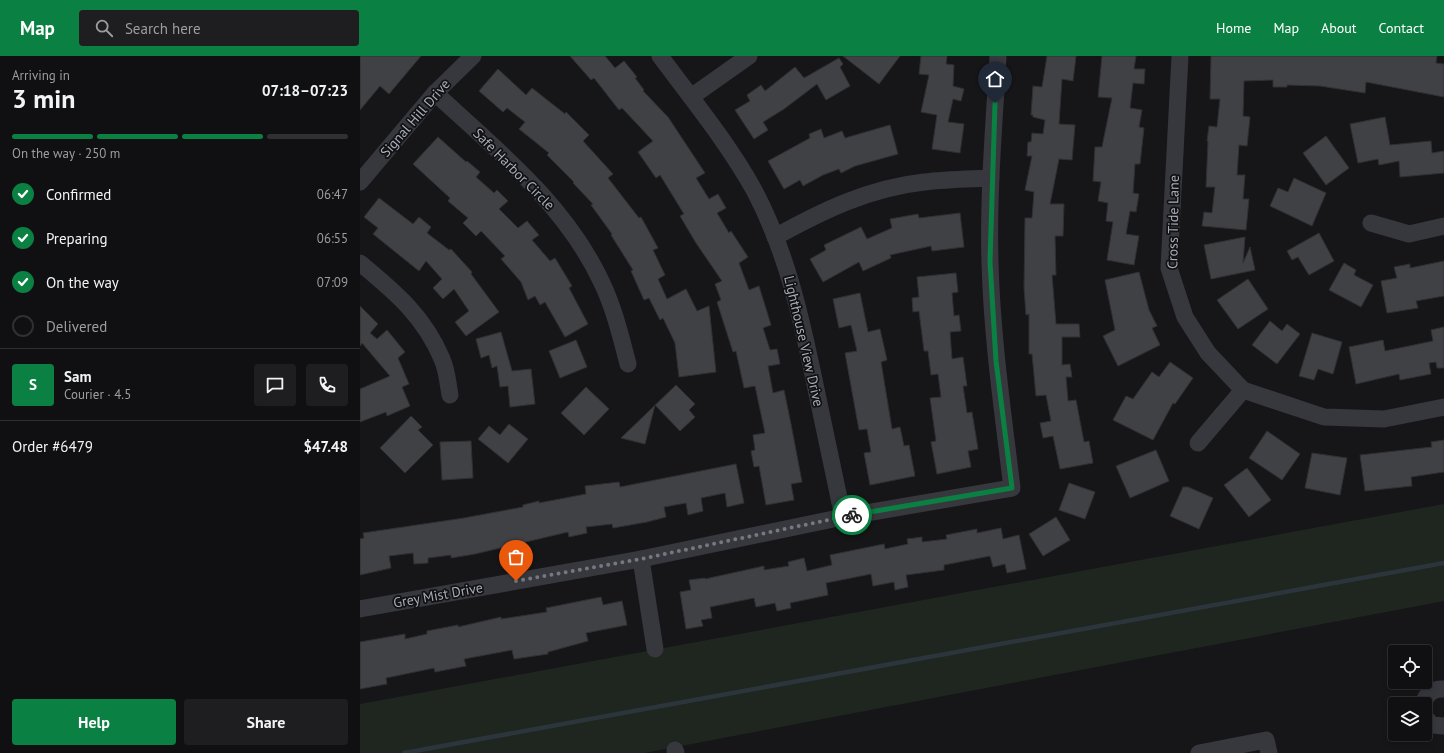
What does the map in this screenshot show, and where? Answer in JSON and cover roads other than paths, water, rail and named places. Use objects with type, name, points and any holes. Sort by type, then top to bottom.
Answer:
[{"type":"street","name":"Signal Hill Drive","points":[[360,182],[435,93],[473,56]]},
{"type":"street","name":"Lighthouse View Drive","points":[[660,56],[720,137],[754,190],[775,237],[788,272],[803,326],[843,517]]},
{"type":"street","points":[[691,97],[749,56]]},
{"type":"street","name":"Cross Tide Lane","points":[[1180,56],[1169,268],[1185,317],[1208,353],[1243,390]]},
{"type":"street","points":[[775,237],[820,212],[857,197],[893,187],[924,182],[991,178],[998,57]]},
{"type":"street","name":"Safe Harbor Circle","points":[[435,93],[537,188],[566,223],[584,249],[603,284],[618,325],[628,364]]},
{"type":"street","name":"Grey Mist Drive","points":[[360,609],[641,559],[843,517],[1012,488],[996,361],[990,262],[991,178]]},
{"type":"street","points":[[1371,223],[1409,234],[1444,226]]},
{"type":"street","points":[[360,263],[398,294],[422,322],[443,360],[450,395]]},
{"type":"street","points":[[1198,443],[1243,390],[1324,417],[1384,419],[1444,407]]},
{"type":"street","points":[[641,559],[656,649]]},
{"type":"street","points":[[1425,697],[1430,692],[1444,689]]},
{"type":"street","points":[[1432,724],[1444,726]]},
{"type":"street","points":[[1200,753],[1266,740],[1269,753]]},
{"type":"waterway","points":[[404,753],[1444,563]]}]
